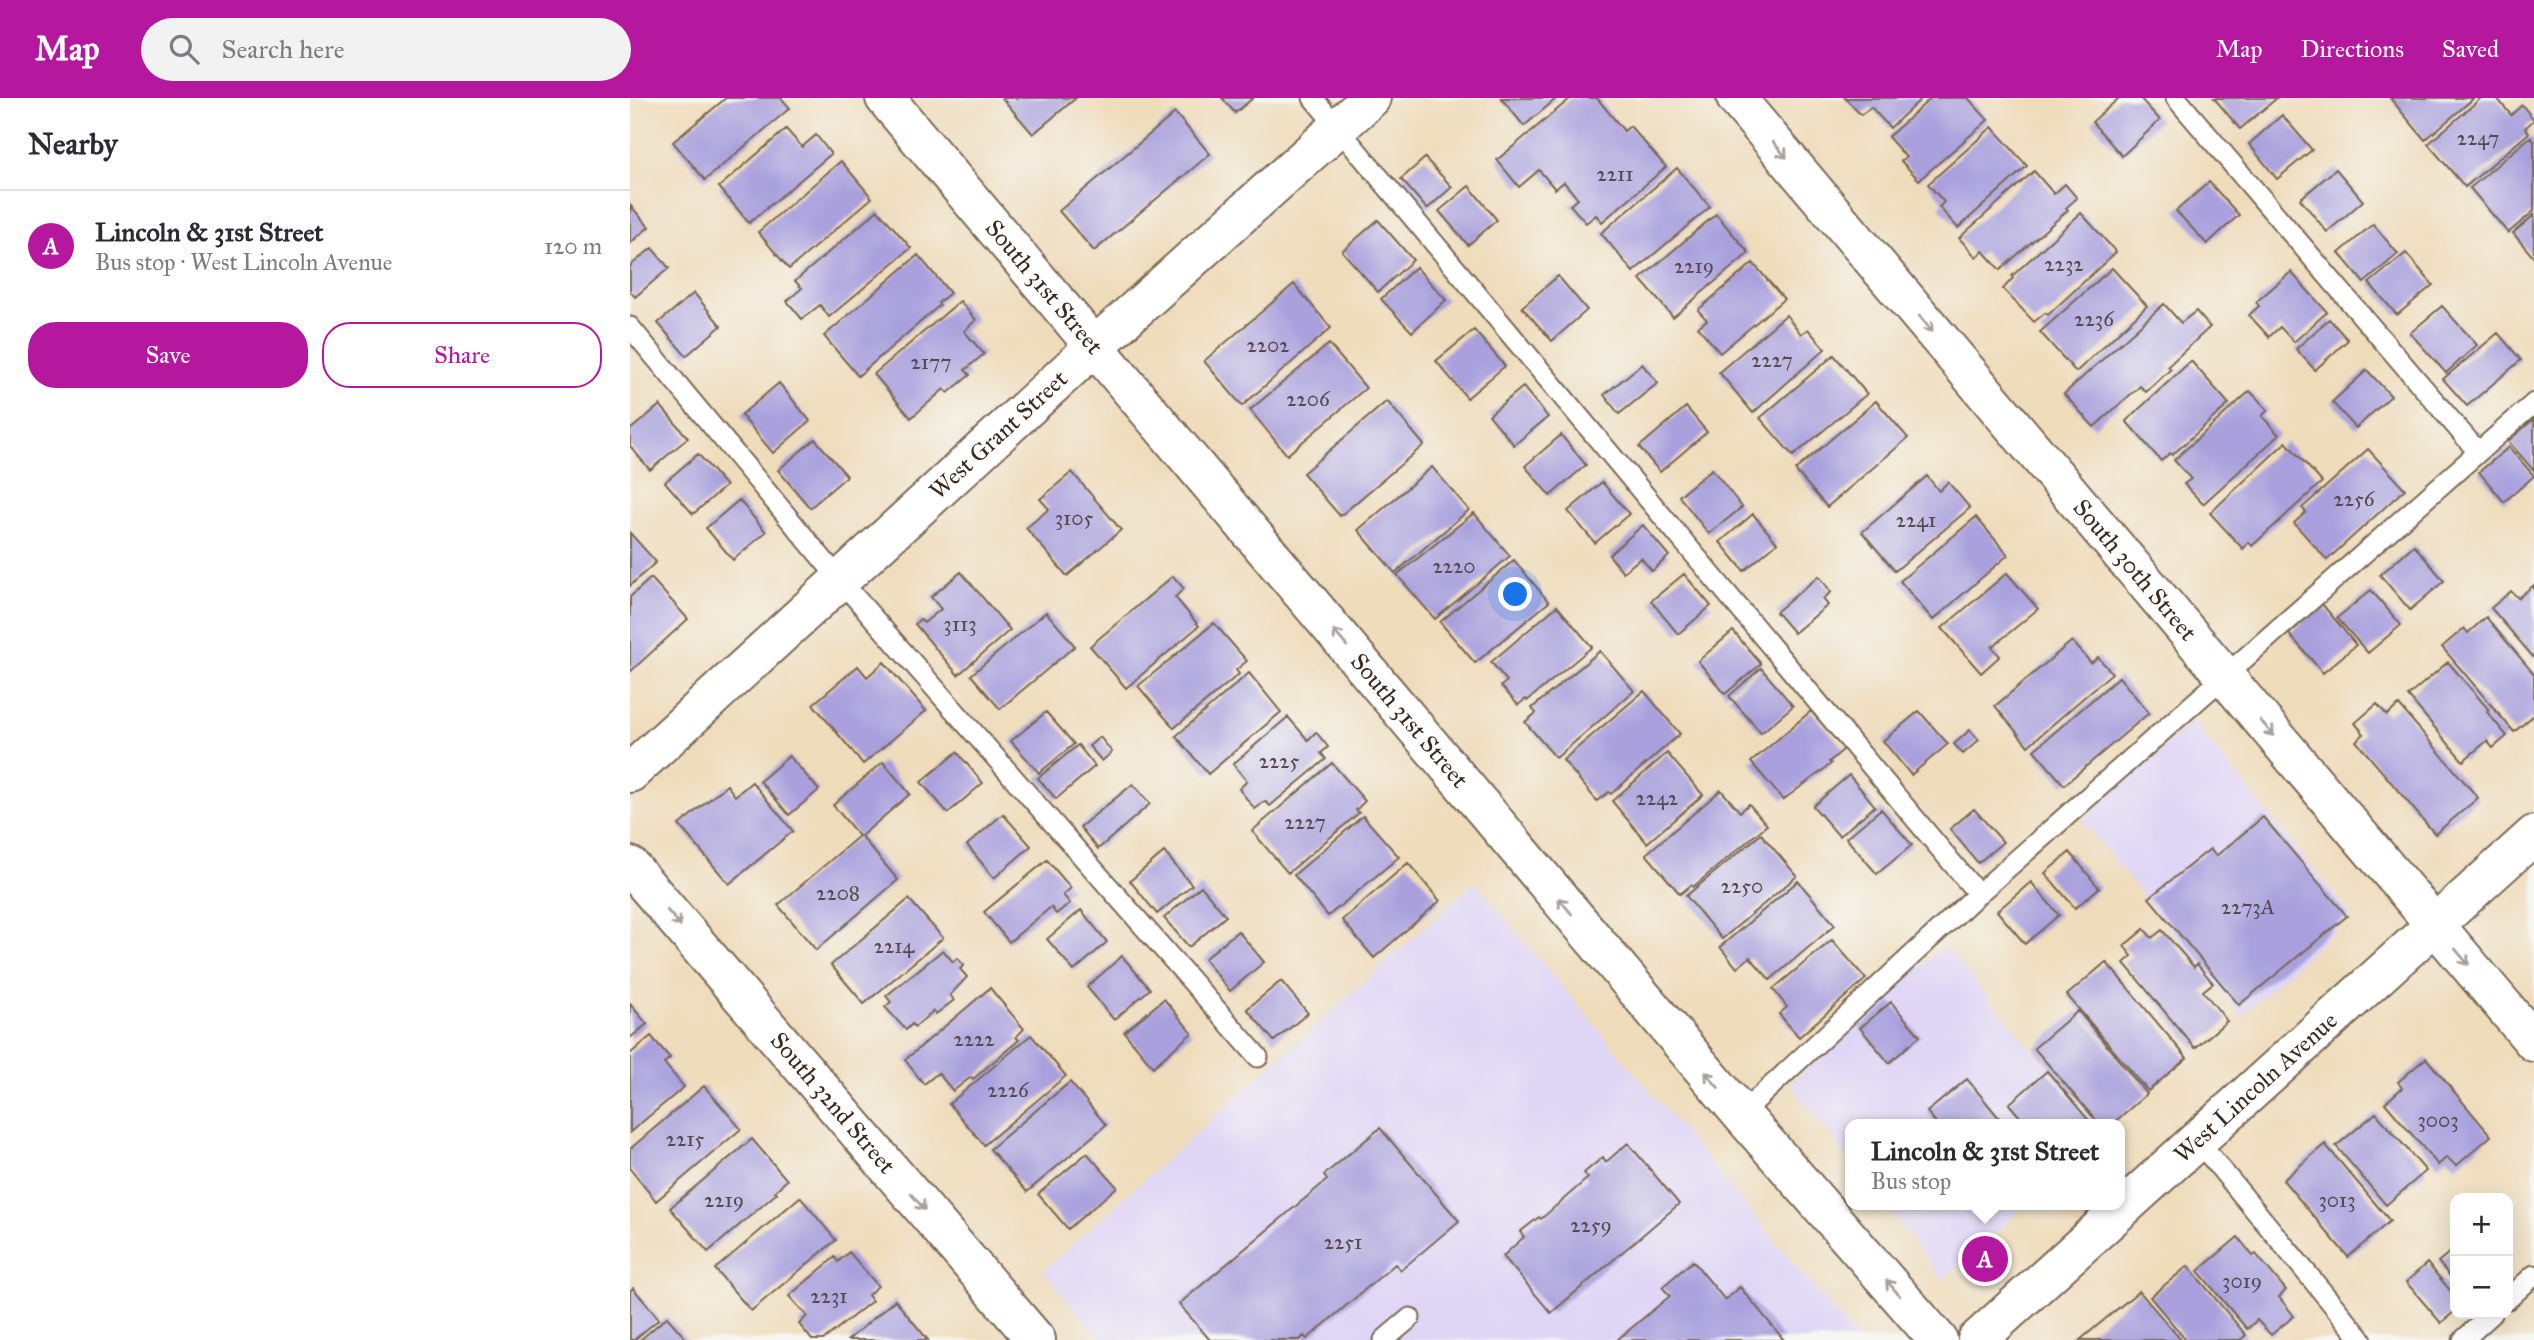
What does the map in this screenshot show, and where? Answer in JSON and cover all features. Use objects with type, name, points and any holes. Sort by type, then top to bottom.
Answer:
[{"type":"street","name":"South 31st Street","points":[[885,98],[1741,1114],[1938,1340]]},
{"type":"street","name":"West Grant Street","points":[[630,773],[839,579],[1371,98]]},
{"type":"street","name":"South 30th Street","points":[[1736,98],[2534,1042]]},
{"type":"street","name":"West Lincoln Avenue","points":[[2125,1205],[2534,835]]},
{"type":"street","name":"South 32nd Street","points":[[630,866],[1036,1340]]},
{"type":"street","name":"West Lincoln Avenue","points":[[1977,1340],[2120,1210]]},
{"type":"lane","points":[[1313,98],[1978,894]]},
{"type":"lane","points":[[2176,98],[2478,452]]},
{"type":"lane","points":[[630,327],[839,579],[1258,1057]]},
{"type":"lane","points":[[1741,1114],[1978,894],[2534,403]]},
{"type":"lane","points":[[2197,1140],[2362,1340]]},
{"type":"lane","points":[[2513,1294],[2534,1275]]},
{"type":"lane","points":[[1384,1340],[1410,1318]]},
{"type":"lane","points":[[2463,1340],[2486,1319]]},
{"type":"shaded area","points":[[2192,721],[2351,915],[2241,1016],[2082,821]]},
{"type":"shaded area","points":[[1475,882],[1858,1340],[1102,1340],[1043,1271]]},
{"type":"shaded area","points":[[1944,945],[2091,1119],[1845,1119],[1845,1154],[1790,1083]]},
{"type":"shaded area","points":[[1889,1210],[2020,1210],[1943,1280]]},
{"type":"building","points":[[726,98],[781,98],[790,108],[705,180],[673,142]]},
{"type":"building","points":[[1002,98],[1076,98],[1033,134]]},
{"type":"building","points":[[1222,98],[1253,98],[1235,113]]},
{"type":"building","points":[[1501,98],[1557,98],[1524,126]]},
{"type":"building","points":[[1571,98],[1597,98],[1624,131],[1630,126],[1666,167],[1602,222],[1596,215],[1586,223],[1570,205],[1578,199],[1564,182],[1555,189],[1539,170],[1519,187],[1497,160]]},
{"type":"building","points":[[1845,98],[1922,98],[1890,128],[1871,107],[1861,115]]},
{"type":"building","points":[[1931,98],[1968,98],[1988,120],[1919,180],[1901,161],[1906,157],[1888,137]]},
{"type":"building","points":[[2119,98],[2140,98],[2160,120],[2122,156],[2092,122]]},
{"type":"building","points":[[2214,98],[2277,98],[2240,129]]},
{"type":"building","points":[[2390,98],[2474,98],[2425,140]]},
{"type":"building","points":[[2481,98],[2497,98],[2511,115],[2522,105],[2534,120],[2525,128],[2529,133],[2465,187],[2428,144]]},
{"type":"building","points":[[1175,113],[1210,154],[1094,251],[1059,211]]},
{"type":"building","points":[[2282,115],[2312,150],[2277,179],[2249,144]]},
{"type":"building","points":[[1992,127],[2027,166],[1958,228],[1939,207],[1944,202],[1928,184]]},
{"type":"building","points":[[786,129],[802,147],[816,135],[831,154],[749,223],[719,187]]},
{"type":"building","points":[[2530,137],[2534,141],[2534,211],[2508,233],[2470,188]]},
{"type":"building","points":[[1425,158],[1452,187],[1427,209],[1401,179]]},
{"type":"building","points":[[841,161],[872,198],[789,269],[758,232]]},
{"type":"building","points":[[1677,168],[1710,207],[1633,272],[1601,233]]},
{"type":"building","points":[[2336,169],[2363,201],[2327,232],[2300,199]]},
{"type":"building","points":[[2034,171],[2054,194],[2065,184],[2077,198],[2066,208],[2068,210],[2000,270],[1983,251],[1976,257],[1959,238]]},
{"type":"building","points":[[2209,182],[2239,215],[2207,244],[2176,211]]},
{"type":"building","points":[[1469,186],[1497,220],[1468,245],[1439,211]]},
{"type":"building","points":[[630,205],[649,227],[630,243]]},
{"type":"building","points":[[878,210],[911,248],[829,317],[820,305],[802,319],[787,301],[802,288],[795,281]]},
{"type":"building","points":[[2081,213],[2116,252],[2048,315],[2045,313],[2034,322],[2003,289],[2012,276]]},
{"type":"building","points":[[1716,214],[1749,253],[1673,317],[1640,279]]},
{"type":"building","points":[[2534,215],[2534,258],[2513,233]]},
{"type":"building","points":[[1378,220],[1413,260],[1378,292],[1342,251]]},
{"type":"building","points":[[2373,224],[2398,254],[2364,283],[2339,253]]},
{"type":"building","points":[[652,248],[669,268],[635,297],[630,291],[630,266]]},
{"type":"building","points":[[2406,253],[2433,285],[2397,315],[2369,283]]},
{"type":"building","points":[[918,255],[950,293],[938,303],[940,305],[858,376],[824,336]]},
{"type":"building","points":[[1753,263],[1784,299],[1720,353],[1698,327],[1707,320],[1698,310]]},
{"type":"building","points":[[1416,267],[1446,300],[1412,332],[1381,299]]},
{"type":"building","points":[[2112,268],[2147,306],[2076,372],[2040,332]]},
{"type":"building","points":[[2291,272],[2327,312],[2294,342],[2280,327],[2269,337],[2249,315],[2259,306],[2256,302]]},
{"type":"building","points":[[1558,276],[1587,310],[1552,341],[1522,307]]},
{"type":"building","points":[[1294,284],[1331,328],[1242,406],[1204,361]]},
{"type":"building","points":[[694,293],[721,326],[686,356],[658,323]]},
{"type":"building","points":[[960,301],[976,320],[964,331],[984,354],[965,370],[970,375],[948,393],[944,389],[911,418],[874,374]]},
{"type":"building","points":[[2164,304],[2181,323],[2196,311],[2210,327],[2168,366],[2171,369],[2146,392],[2140,386],[2094,427],[2064,394]]},
{"type":"building","points":[[2442,306],[2477,345],[2446,373],[2410,333]]},
{"type":"building","points":[[1786,315],[1801,334],[1808,329],[1825,349],[1753,413],[1719,372]]},
{"type":"building","points":[[2329,319],[2348,340],[2315,370],[2296,349]]},
{"type":"building","points":[[1474,330],[1505,366],[1467,398],[1436,361]]},
{"type":"building","points":[[2498,333],[2521,360],[2467,406],[2443,379]]},
{"type":"building","points":[[1329,344],[1366,388],[1287,455],[1250,410]]},
{"type":"building","points":[[1834,355],[1867,394],[1793,456],[1760,418]]},
{"type":"building","points":[[2191,361],[2229,404],[2172,455],[2170,453],[2161,461],[2126,421]]},
{"type":"building","points":[[1642,364],[1658,383],[1619,414],[1604,395]]},
{"type":"building","points":[[2367,370],[2391,396],[2356,428],[2332,402]]},
{"type":"building","points":[[779,383],[810,421],[773,453],[741,415]]},
{"type":"building","points":[[1523,387],[1548,417],[1514,445],[1489,415]]},
{"type":"building","points":[[2250,391],[2268,410],[2262,416],[2279,435],[2203,504],[2184,484],[2191,479],[2174,460]]},
{"type":"building","points":[[1387,401],[1424,445],[1340,516],[1303,473]]},
{"type":"building","points":[[1876,401],[1908,438],[1827,507],[1795,470]]},
{"type":"building","points":[[660,405],[688,438],[650,470],[630,446],[630,430]]},
{"type":"building","points":[[1686,407],[1707,432],[1660,472],[1639,447]]},
{"type":"building","points":[[2534,419],[2534,471],[2508,441]]},
{"type":"building","points":[[1561,435],[1586,465],[1550,496],[1525,466]]},
{"type":"building","points":[[815,439],[847,476],[810,508],[778,470]]},
{"type":"building","points":[[2286,442],[2322,482],[2252,546],[2249,542],[2243,549],[2210,513]]},
{"type":"building","points":[[2509,447],[2534,476],[2504,502],[2479,472]]},
{"type":"building","points":[[2368,449],[2405,489],[2327,560],[2294,523],[2306,512],[2302,508]]},
{"type":"building","points":[[698,454],[726,486],[693,514],[665,482]]},
{"type":"building","points":[[1432,467],[1469,510],[1395,573],[1358,530]]},
{"type":"building","points":[[1712,469],[1742,507],[1709,534],[1679,496]]},
{"type":"building","points":[[1072,472],[1121,530],[1067,576],[1026,528],[1049,509],[1040,499]]},
{"type":"building","points":[[1927,476],[1939,491],[1948,482],[1970,508],[1895,571],[1862,532]]},
{"type":"building","points":[[1602,482],[1629,514],[1595,543],[1568,511]]},
{"type":"building","points":[[739,500],[766,532],[733,560],[706,528]]},
{"type":"building","points":[[1474,513],[1510,556],[1435,619],[1397,575]]},
{"type":"building","points":[[1753,514],[1777,543],[1744,571],[1720,542]]},
{"type":"building","points":[[1976,517],[2008,555],[1933,620],[1900,581]]},
{"type":"building","points":[[1643,525],[1669,556],[1652,571],[1641,558],[1623,572],[1609,555]]},
{"type":"building","points":[[630,533],[656,562],[630,586]]},
{"type":"building","points":[[2414,545],[2444,581],[2410,610],[2380,575]]},
{"type":"building","points":[[1514,560],[1549,602],[1475,663],[1440,622]]},
{"type":"building","points":[[961,572],[1010,630],[958,675],[915,624],[920,619],[924,623],[941,609],[931,597]]},
{"type":"building","points":[[2007,573],[2038,609],[1992,647],[2000,656],[1981,673],[1942,628]]},
{"type":"building","points":[[1684,574],[1711,606],[1678,634],[1651,601]]},
{"type":"building","points":[[1173,576],[1184,589],[1175,597],[1199,626],[1126,688],[1090,646]]},
{"type":"building","points":[[1819,576],[1831,592],[1823,599],[1828,605],[1794,633],[1776,612]]},
{"type":"building","points":[[651,578],[688,619],[630,672],[630,597]]},
{"type":"building","points":[[2534,585],[2534,658],[2491,608],[2511,591],[2518,598]]},
{"type":"building","points":[[2371,590],[2401,625],[2368,653],[2337,618]]},
{"type":"building","points":[[2322,604],[2356,645],[2323,673],[2289,634]]},
{"type":"building","points":[[1557,606],[1592,647],[1527,701],[1526,699],[1518,705],[1501,686],[1507,681],[1491,662]]},
{"type":"building","points":[[1046,612],[1075,646],[1000,709],[971,675]]},
{"type":"building","points":[[2486,617],[2534,674],[2534,715],[2514,732],[2442,647],[2464,628],[2468,633]]},
{"type":"building","points":[[1214,623],[1247,661],[1236,670],[1239,674],[1174,728],[1138,686]]},
{"type":"building","points":[[1733,631],[1761,664],[1725,694],[1698,661]]},
{"type":"building","points":[[2072,641],[2091,663],[2098,657],[2112,673],[2028,746],[1995,706]]},
{"type":"building","points":[[1600,651],[1634,691],[1556,758],[1525,722],[1536,713],[1532,708]]},
{"type":"building","points":[[884,662],[926,711],[863,764],[813,704],[858,666],[867,677]]},
{"type":"building","points":[[2448,662],[2489,710],[2487,712],[2507,736],[2493,748],[2487,741],[2463,761],[2408,696]]},
{"type":"building","points":[[1761,668],[1793,706],[1761,733],[1729,696]]},
{"type":"building","points":[[1249,673],[1281,712],[1208,774],[1176,736]]},
{"type":"building","points":[[2119,677],[2149,713],[2064,785],[2034,750]]},
{"type":"building","points":[[1644,691],[1680,734],[1611,794],[1609,792],[1597,801],[1563,760]]},
{"type":"building","points":[[2377,704],[2387,715],[2399,705],[2478,798],[2435,834],[2356,741],[2364,734],[2355,723]]},
{"type":"building","points":[[1811,711],[1844,749],[1829,762],[1831,764],[1783,800],[1751,762]]},
{"type":"building","points":[[1919,711],[1948,744],[1911,775],[1883,741]]},
{"type":"building","points":[[1046,712],[1074,744],[1039,773],[1011,741]]},
{"type":"building","points":[[1288,717],[1308,740],[1316,732],[1328,747],[1321,753],[1326,759],[1270,806],[1265,801],[1255,809],[1239,789],[1247,781],[1233,764]]},
{"type":"building","points":[[1970,730],[1979,740],[1963,754],[1954,744]]},
{"type":"building","points":[[1100,737],[1112,752],[1102,761],[1089,746]]},
{"type":"building","points":[[1078,745],[1095,766],[1056,799],[1038,778]]},
{"type":"building","points":[[957,752],[983,783],[948,813],[921,782]]},
{"type":"building","points":[[1667,753],[1703,795],[1647,843],[1612,801]]},
{"type":"building","points":[[789,756],[819,790],[789,815],[760,781]]},
{"type":"building","points":[[883,762],[910,794],[861,836],[898,880],[816,950],[778,905],[859,836],[833,805]]},
{"type":"building","points":[[1332,763],[1365,801],[1356,810],[1359,813],[1288,873],[1252,831]]},
{"type":"building","points":[[1849,775],[1875,806],[1839,836],[1813,806]]},
{"type":"building","points":[[752,782],[793,831],[729,884],[679,825],[727,785],[735,796]]},
{"type":"building","points":[[1133,784],[1150,804],[1098,849],[1080,827]]},
{"type":"building","points":[[1721,790],[1740,812],[1749,804],[1767,825],[1693,887],[1691,885],[1680,894],[1646,854]]},
{"type":"building","points":[[1881,809],[1912,845],[1877,874],[1846,838]]},
{"type":"building","points":[[1974,809],[2003,842],[1978,863],[1950,829]]},
{"type":"building","points":[[1003,814],[1031,846],[994,878],[967,845]]},
{"type":"building","points":[[1363,816],[1399,857],[1328,916],[1294,875]]},
{"type":"building","points":[[2263,817],[2347,916],[2239,1005],[2149,898],[2210,849],[2216,856]]},
{"type":"building","points":[[1761,834],[1797,876],[1722,939],[1686,896]]},
{"type":"building","points":[[1164,852],[1192,885],[1157,914],[1130,881]]},
{"type":"building","points":[[2070,852],[2099,888],[2075,908],[2045,873]]},
{"type":"building","points":[[1047,860],[1071,888],[1063,895],[1070,903],[1056,914],[1051,907],[1009,942],[984,912]]},
{"type":"building","points":[[1408,863],[1440,901],[1374,958],[1342,920]]},
{"type":"building","points":[[1798,881],[1835,925],[1770,980],[1750,957],[1737,968],[1720,947]]},
{"type":"building","points":[[2031,882],[2059,915],[2025,944],[1997,911]]},
{"type":"building","points":[[1201,886],[1226,916],[1189,947],[1164,918]]},
{"type":"building","points":[[909,899],[943,938],[864,1004],[831,965]]},
{"type":"building","points":[[1081,910],[1107,942],[1074,971],[1047,939]]},
{"type":"building","points":[[2144,929],[2152,938],[2162,930],[2194,967],[2197,964],[2213,983],[2203,991],[2227,1021],[2195,1048],[2124,963],[2132,956],[2124,946]]},
{"type":"building","points":[[1238,931],[1264,962],[1230,991],[1204,959]]},
{"type":"building","points":[[1832,940],[1866,979],[1799,1037],[1779,1014],[1787,1007],[1773,989]]},
{"type":"building","points":[[943,950],[953,962],[957,958],[964,965],[960,969],[967,977],[950,995],[954,1000],[936,1014],[933,1011],[915,1027],[912,1024],[906,1030],[885,1007],[891,1002],[886,996]]},
{"type":"building","points":[[1122,956],[1150,989],[1114,1020],[1087,987]]},
{"type":"building","points":[[2106,962],[2187,1058],[2148,1091],[2067,995]]},
{"type":"building","points":[[1281,981],[1308,1013],[1274,1041],[1247,1009]]},
{"type":"building","points":[[990,988],[1024,1029],[1016,1037],[1019,1040],[973,1079],[971,1077],[953,1091],[938,1073],[924,1084],[905,1060]]},
{"type":"building","points":[[1164,999],[1192,1033],[1153,1067],[1124,1032]]},
{"type":"building","points":[[1891,1002],[1920,1036],[1889,1063],[1860,1028]]},
{"type":"building","points":[[630,1004],[647,1024],[630,1038]]},
{"type":"building","points":[[2078,1011],[2147,1094],[2118,1119],[2095,1119],[2034,1048]]},
{"type":"building","points":[[1031,1035],[1066,1076],[984,1145],[949,1104]]},
{"type":"building","points":[[651,1036],[670,1058],[664,1063],[684,1087],[630,1132],[630,1054]]},
{"type":"building","points":[[2426,1058],[2491,1136],[2456,1166],[2447,1157],[2438,1165],[2385,1103],[2402,1088],[2398,1082]]},
{"type":"building","points":[[2047,1071],[2088,1119],[2022,1119],[2009,1104]]},
{"type":"building","points":[[1967,1079],[2000,1119],[1933,1119],[1927,1112]]},
{"type":"building","points":[[1070,1082],[1106,1125],[1027,1192],[990,1149]]},
{"type":"building","points":[[704,1086],[741,1129],[656,1201],[630,1169],[630,1149]]},
{"type":"building","points":[[2376,1113],[2426,1171],[2386,1205],[2336,1146]]},
{"type":"building","points":[[1380,1128],[1459,1221],[1401,1270],[1395,1264],[1307,1339],[1304,1336],[1300,1340],[1210,1340],[1179,1304],[1327,1180],[1324,1175]]},
{"type":"building","points":[[752,1139],[787,1180],[775,1191],[777,1193],[708,1252],[670,1208]]},
{"type":"building","points":[[1628,1143],[1679,1204],[1551,1313],[1503,1256],[1524,1237],[1520,1232],[1539,1217],[1541,1219],[1588,1178],[1584,1173],[1603,1157],[1606,1162]]},
{"type":"building","points":[[2325,1144],[2390,1221],[2348,1257],[2283,1180]]},
{"type":"building","points":[[1087,1153],[1117,1187],[1068,1229],[1038,1194]]},
{"type":"building","points":[[800,1197],[836,1240],[751,1311],[715,1269]]},
{"type":"building","points":[[2238,1237],[2286,1290],[2279,1297],[2294,1316],[2271,1335],[2257,1320],[2247,1329],[2198,1271]]},
{"type":"building","points":[[849,1252],[878,1286],[868,1295],[872,1301],[823,1340],[812,1340],[799,1324],[807,1316],[789,1296],[835,1257],[838,1262]]},
{"type":"building","points":[[2450,1252],[2450,1276],[2438,1262]]},
{"type":"building","points":[[1693,1261],[1725,1300],[1740,1287],[1784,1340],[1617,1340],[1670,1296],[1662,1287]]},
{"type":"building","points":[[2427,1263],[2450,1290],[2450,1315],[2441,1323],[2406,1282]]},
{"type":"building","points":[[2188,1266],[2246,1335],[2240,1340],[2186,1340],[2150,1297]]},
{"type":"building","points":[[633,1288],[659,1319],[634,1340],[630,1340],[630,1291]]},
{"type":"building","points":[[2139,1291],[2181,1340],[2080,1340]]},
{"type":"building","points":[[895,1300],[928,1340],[848,1340]]},
{"type":"building","points":[[667,1317],[687,1340],[640,1340]]},
{"type":"place","name":"Lincoln & 31st Street","points":[[1985,1259]]}]
